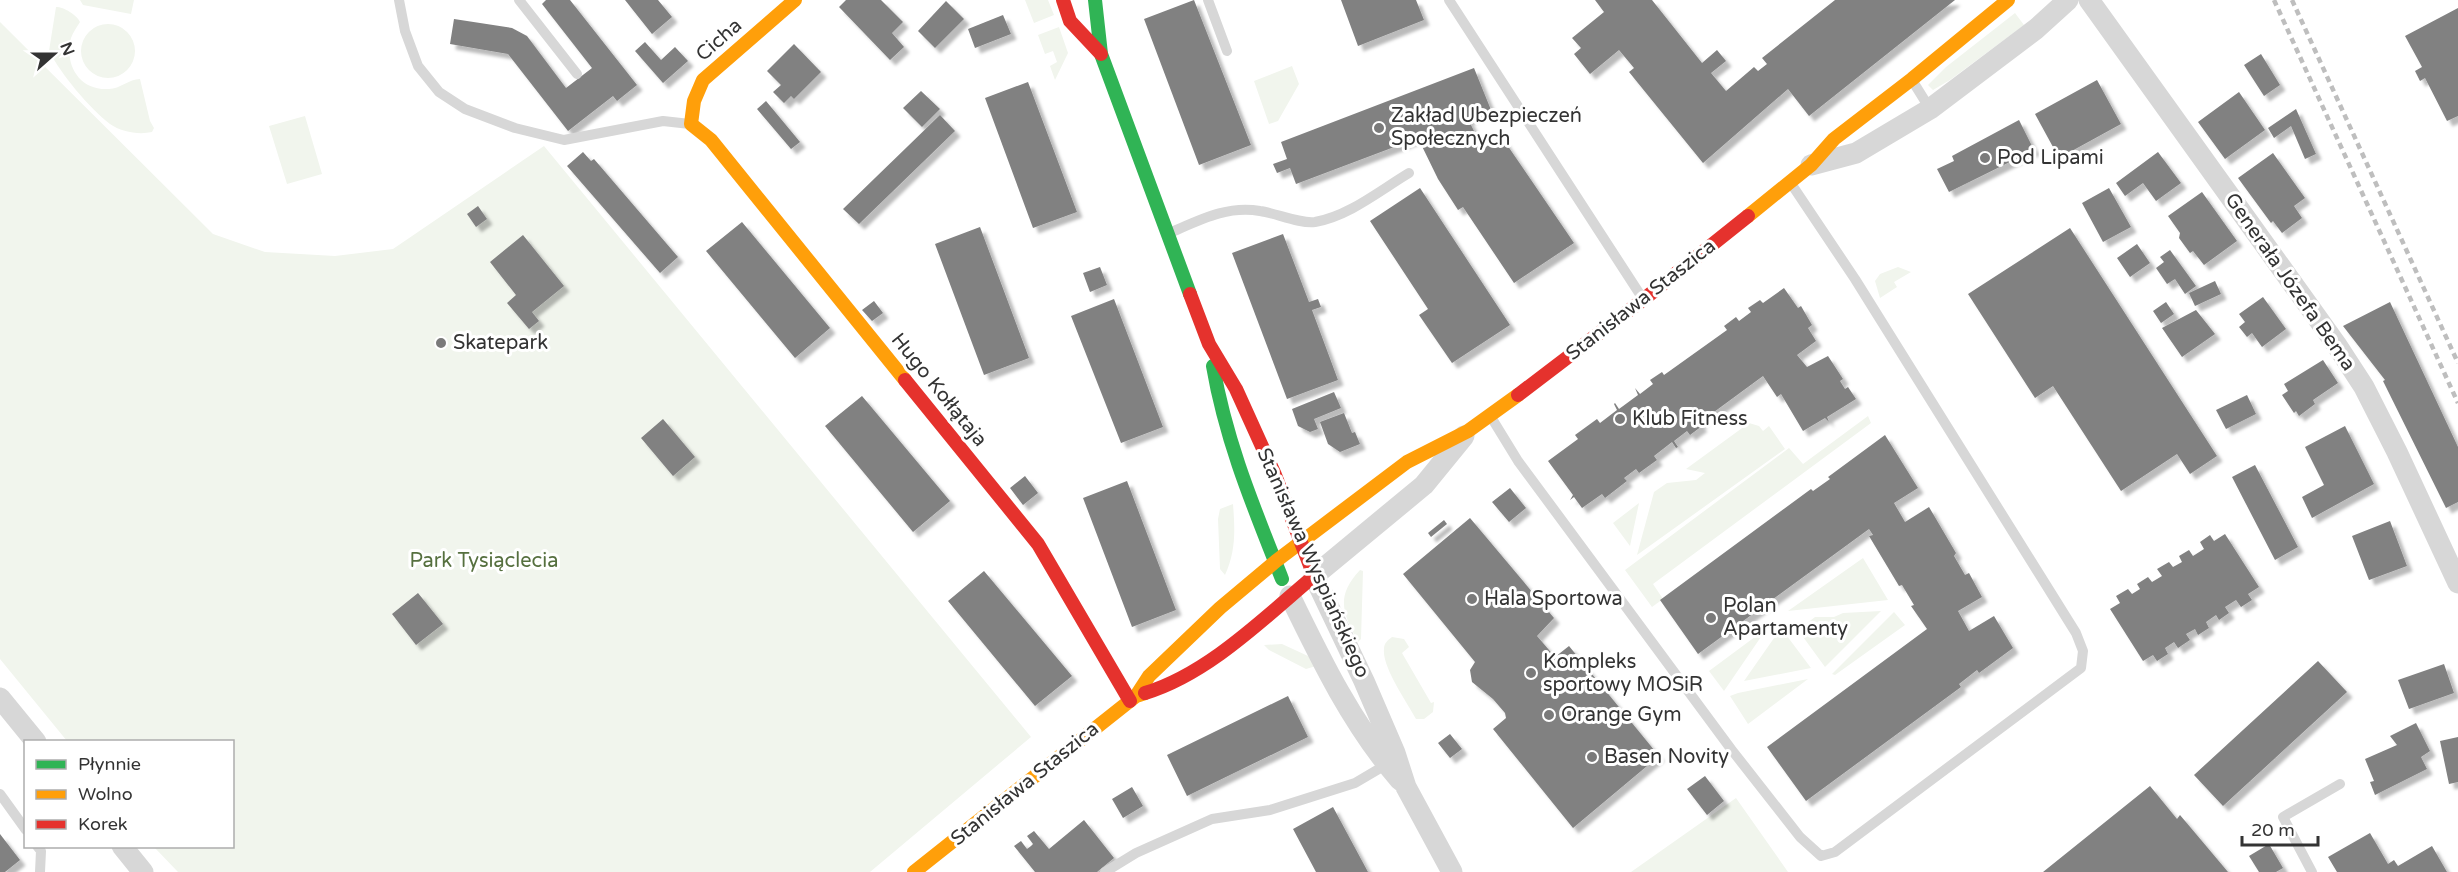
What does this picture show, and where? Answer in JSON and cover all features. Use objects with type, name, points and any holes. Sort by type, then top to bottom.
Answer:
[{"type":"street","name":"Cicha","points":[[691,124],[694,101],[703,80],[795,0]]},
{"type":"street","name":"Stanisława Wyspiańskiego","points":[[1063,0],[1070,21],[1101,54]]},
{"type":"street","name":"Stanisława Wyspiańskiego","points":[[1095,0],[1101,54],[1209,344],[1236,389],[1275,475],[1314,576],[1364,681],[1392,761]]},
{"type":"street","name":"Stanisława Staszica","points":[[914,872],[1133,698],[1157,668],[1220,608],[1276,561],[1407,462],[1468,431],[1491,416],[1644,299],[1811,165],[1834,139],[1912,79],[2008,0]]},
{"type":"street","name":"Stanisława Staszica","points":[[1811,165],[1856,153],[1930,109],[2036,29],[2068,0]]},
{"type":"street","name":"Generała Józefa Bema","points":[[2089,0],[2337,344],[2364,387],[2397,452],[2458,583]]},
{"type":"street","name":"Hugo Kołłątaja","points":[[691,124],[711,140],[1038,544],[1065,586],[1097,648],[1133,698]]},
{"type":"street","name":"Stanisława Wyspiańskiego","points":[[1209,344],[1220,406],[1237,465],[1290,596],[1328,673],[1392,761],[1452,872]]},
{"type":"street","name":"Stanisława Staszica","points":[[1133,698],[1165,687],[1225,650],[1424,485],[1468,431]]},
{"type":"street","points":[[0,698],[35,740]]},
{"type":"street","points":[[124,848],[143,872]]},
{"type":"lane","points":[[399,0],[405,31],[418,66],[439,92],[465,109],[515,128],[564,140],[663,121],[691,124]]},
{"type":"lane","points":[[519,0],[577,74]]},
{"type":"lane","points":[[1208,0],[1227,51]]},
{"type":"lane","points":[[1449,0],[1644,299]]},
{"type":"lane","points":[[1912,79],[1930,109]]},
{"type":"lane","points":[[1167,234],[1212,215],[1238,209],[1260,211],[1312,222],[1342,214],[1409,173]]},
{"type":"lane","points":[[1491,416],[1518,460],[1731,749],[1800,837],[1821,856],[1835,852],[2081,668],[2083,651],[2076,633],[1867,298],[1790,182]]},
{"type":"lane","points":[[1105,872],[1136,853],[1212,819],[1270,810],[1355,783],[1392,761]]},
{"type":"lane","points":[[2312,872],[2283,818],[2340,784]]},
{"type":"lane","points":[[0,794],[24,827]]},
{"type":"lane","points":[[39,848],[41,851],[41,872]]},
{"type":"green space","points":[[80,0],[134,0],[131,14],[83,5]]},
{"type":"green space","points":[[1025,0],[1048,0],[1054,15],[1034,23]]},
{"type":"green space","points":[[56,7],[70,12],[80,22],[72,36],[69,48],[76,74],[89,86],[109,89],[140,79],[150,121],[154,128],[152,132],[130,132],[114,127],[93,109],[68,80],[49,51]]},
{"type":"green space","points":[[2015,13],[2024,25],[1950,80],[1933,90],[1928,85],[1946,67]]},
{"type":"green space","name":"Park Tysiąclecia","points":[[0,22],[213,234],[265,252],[335,256],[393,249],[544,146],[1031,737],[870,872],[178,872],[155,848],[234,848],[234,740],[66,740],[0,659]]},
{"type":"green space","points":[[103,24],[113,24],[123,28],[131,36],[135,51],[131,66],[123,74],[113,78],[103,78],[93,74],[85,66],[81,56],[81,46],[85,36],[93,28]]},
{"type":"green space","points":[[1059,27],[1068,53],[1055,80],[1050,66],[1057,62],[1053,51],[1045,54],[1038,35]]},
{"type":"green space","points":[[1292,66],[1299,84],[1278,121],[1269,124],[1254,81]]},
{"type":"green space","points":[[305,116],[322,174],[287,184],[269,126]]},
{"type":"green space","points":[[1898,267],[1911,272],[1894,282],[1897,287],[1880,298],[1875,281],[1880,274]]},
{"type":"green space","points":[[1868,416],[1871,423],[1653,584],[1663,599],[1652,607],[1625,570],[1789,448],[1803,464]]},
{"type":"green space","points":[[1749,423],[1759,426],[1763,431],[1769,426],[1785,449],[1637,555],[1654,492],[1667,483],[1696,480],[1705,473],[1686,469]]},
{"type":"green space","points":[[1639,503],[1630,546],[1613,523]]},
{"type":"green space","points":[[1233,504],[1234,540],[1225,575],[1220,569],[1218,519],[1220,509]]},
{"type":"green space","points":[[1863,558],[1888,600],[1788,611]]},
{"type":"green space","points":[[1360,570],[1363,571],[1361,639],[1358,642],[1345,614],[1344,597]]},
{"type":"green space","points":[[1881,611],[1825,667],[1798,630],[1815,617]]},
{"type":"green space","points":[[1894,612],[1905,625],[1835,675],[1832,674]]},
{"type":"green space","points":[[1767,628],[1724,691],[1709,671]]},
{"type":"green space","points":[[1781,628],[1811,668],[1744,681]]},
{"type":"green space","points":[[1392,637],[1404,639],[1409,647],[1402,653],[1431,703],[1434,702],[1433,712],[1424,719],[1416,719],[1387,665],[1384,647]]},
{"type":"green space","points":[[1282,644],[1308,656],[1316,666],[1306,669],[1269,650],[1264,645]]},
{"type":"green space","points":[[1808,679],[1748,724],[1730,696],[1738,693]]},
{"type":"green space","points":[[1736,798],[1788,872],[1631,872]]},
{"type":"building","points":[[546,0],[570,0],[637,85],[617,101],[613,96],[568,131],[508,54],[450,44],[454,19],[512,28],[527,36],[566,88],[592,68],[542,4]]},
{"type":"building","points":[[625,0],[658,0],[672,17],[652,34]]},
{"type":"building","points":[[846,0],[881,0],[903,22],[892,33],[904,47],[890,60],[839,7]]},
{"type":"building","points":[[1194,0],[1251,145],[1199,165],[1144,19]]},
{"type":"building","points":[[1341,0],[1416,0],[1424,20],[1358,46]]},
{"type":"building","points":[[1595,0],[1652,0],[1702,63],[1717,50],[1726,61],[1711,73],[1726,91],[1754,67],[1758,71],[1767,64],[1762,58],[1835,0],[1955,0],[1809,116],[1788,89],[1703,163],[1629,72],[1634,68],[1619,50],[1590,74],[1574,54],[1581,48],[1572,38],[1604,12]]},
{"type":"building","points":[[946,1],[964,19],[935,48],[918,31]]},
{"type":"building","points":[[2458,8],[2458,116],[2447,121],[2425,78],[2420,81],[2415,71],[2422,67],[2405,36]]},
{"type":"building","points":[[1003,15],[1011,34],[975,48],[968,29]]},
{"type":"building","points":[[645,42],[661,60],[675,47],[688,61],[663,83],[635,51]]},
{"type":"building","points":[[794,44],[821,72],[794,99],[791,96],[784,103],[773,92],[781,85],[767,71]]},
{"type":"building","points":[[2261,54],[2280,85],[2264,96],[2244,65]]},
{"type":"building","points":[[1474,68],[1491,110],[1468,119],[1483,149],[1501,136],[1574,243],[1514,283],[1463,207],[1458,210],[1438,179],[1418,138],[1296,184],[1290,168],[1277,173],[1273,164],[1287,159],[1281,142]]},
{"type":"building","points":[[2097,80],[2121,124],[2059,158],[2035,114]]},
{"type":"building","points":[[1028,82],[1077,212],[1033,228],[985,98]]},
{"type":"building","points":[[921,91],[940,109],[922,127],[903,108]]},
{"type":"building","points":[[2239,92],[2265,130],[2225,159],[2198,122]]},
{"type":"building","points":[[766,101],[800,142],[791,149],[757,109]]},
{"type":"building","points":[[2296,109],[2316,154],[2305,159],[2291,126],[2274,138],[2268,128]]},
{"type":"building","points":[[940,115],[955,131],[859,224],[843,209]]},
{"type":"building","name":"Pod Lipami","points":[[2019,120],[2034,150],[1949,192],[1937,169],[1954,161],[1952,156]]},
{"type":"building","points":[[583,152],[591,161],[594,159],[678,257],[660,273],[567,166]]},
{"type":"building","points":[[2158,152],[2181,183],[2156,201],[2143,183],[2125,196],[2116,183]]},
{"type":"building","points":[[2273,153],[2305,198],[2294,206],[2302,218],[2282,233],[2273,221],[2271,223],[2238,178]]},
{"type":"building","points":[[1420,188],[1510,325],[1452,363],[1419,315],[1428,309],[1370,221]]},
{"type":"building","points":[[2109,188],[2131,227],[2103,242],[2082,203]]},
{"type":"building","points":[[2202,192],[2237,241],[2204,265],[2193,251],[2190,253],[2168,216]]},
{"type":"building","points":[[478,206],[487,219],[476,227],[467,214]]},
{"type":"building","points":[[742,222],[830,328],[795,358],[706,251]]},
{"type":"building","points":[[980,227],[1029,358],[984,375],[935,244]]},
{"type":"building","points":[[2070,228],[2217,456],[2190,474],[2177,454],[2121,491],[2053,386],[2035,398],[1968,294]]},
{"type":"building","points":[[1283,234],[1309,302],[1318,299],[1321,307],[1312,310],[1338,380],[1287,399],[1232,253]]},
{"type":"building","points":[[523,235],[564,286],[532,312],[539,321],[529,329],[507,303],[516,295],[490,262]]},
{"type":"building","points":[[2137,244],[2150,263],[2130,277],[2117,258]]},
{"type":"building","points":[[2170,250],[2196,286],[2185,294],[2175,279],[2167,284],[2156,268],[2164,262],[2160,257]]},
{"type":"building","points":[[1100,267],[1107,285],[1090,292],[1083,273]]},
{"type":"building","points":[[2215,281],[2221,294],[2195,306],[2189,293]]},
{"type":"building","points":[[1784,288],[1798,308],[1801,306],[1812,325],[1808,328],[1816,341],[1797,355],[1807,367],[1828,356],[1843,379],[1840,381],[1845,389],[1848,387],[1856,399],[1827,417],[1829,422],[1825,418],[1803,431],[1781,394],[1777,397],[1763,376],[1699,423],[1702,426],[1690,435],[1687,431],[1674,441],[1678,447],[1676,448],[1672,442],[1654,456],[1657,460],[1639,473],[1636,469],[1624,478],[1627,481],[1605,498],[1602,494],[1582,508],[1574,497],[1570,500],[1573,495],[1548,461],[1578,439],[1575,435],[1597,419],[1600,423],[1617,410],[1615,403],[1619,409],[1638,395],[1635,388],[1640,394],[1653,384],[1650,380],[1662,372],[1664,375],[1727,330],[1724,326],[1736,317],[1739,321],[1751,312],[1748,308],[1760,300],[1763,303]]},
{"type":"building","points":[[2263,297],[2286,329],[2262,347],[2252,333],[2247,337],[2239,327],[2245,322],[2239,314]]},
{"type":"building","points":[[1114,299],[1163,427],[1121,443],[1071,316]]},
{"type":"building","points":[[874,301],[883,313],[872,321],[862,310]]},
{"type":"building","points":[[2166,302],[2174,314],[2161,323],[2153,311]]},
{"type":"building","points":[[2390,302],[2458,447],[2458,502],[2446,508],[2383,381],[2385,380],[2343,326]]},
{"type":"building","points":[[2196,310],[2215,334],[2182,357],[2162,328]]},
{"type":"building","points":[[2323,360],[2338,383],[2313,400],[2315,404],[2299,416],[2296,411],[2294,413],[2282,395],[2288,391],[2284,384]]},
{"type":"building","points":[[1334,392],[1341,408],[1314,419],[1318,429],[1310,432],[1298,426],[1292,409]]},
{"type":"building","points":[[2247,395],[2256,414],[2226,429],[2216,410]]},
{"type":"building","points":[[862,396],[950,501],[913,532],[825,426]]},
{"type":"building","points":[[1344,413],[1352,433],[1355,432],[1360,444],[1340,452],[1328,444],[1320,422]]},
{"type":"building","points":[[663,419],[695,457],[673,476],[641,438]]},
{"type":"building","points":[[2345,426],[2374,484],[2312,518],[2302,497],[2324,485],[2305,447]]},
{"type":"building","name":"Polan Apartamenty","points":[[1885,435],[1918,488],[1894,503],[1905,522],[1929,507],[1956,553],[1954,556],[1965,575],[1969,573],[1982,597],[1958,611],[1969,631],[1994,616],[2013,648],[1979,673],[1977,670],[1959,684],[1961,687],[1806,801],[1767,747],[1927,629],[1911,606],[1914,605],[1902,585],[1899,586],[1869,536],[1873,535],[1869,529],[1698,654],[1660,600],[1811,489],[1813,491],[1830,479],[1828,477]]},
{"type":"building","points":[[2255,465],[2298,547],[2275,560],[2232,477]]},
{"type":"building","points":[[1025,476],[1038,493],[1023,505],[1010,488]]},
{"type":"building","points":[[1127,481],[1176,610],[1132,627],[1083,498]]},
{"type":"building","points":[[1510,488],[1526,508],[1509,522],[1492,502]]},
{"type":"building","name":"Kompleks sportowy MOSiR","points":[[1470,518],[1554,618],[1537,636],[1555,657],[1569,646],[1659,756],[1573,828],[1493,729],[1506,718],[1505,713],[1493,699],[1472,682],[1470,670],[1475,662],[1403,574]]},
{"type":"building","points":[[1444,520],[1447,524],[1431,537],[1428,533]]},
{"type":"building","points":[[2390,521],[2407,566],[2369,580],[2352,536]]},
{"type":"building","points":[[2225,534],[2259,587],[2248,594],[2252,600],[2241,607],[2236,600],[2225,607],[2229,613],[2219,620],[2216,615],[2206,622],[2209,628],[2198,635],[2195,629],[2186,634],[2190,640],[2178,648],[2174,642],[2165,648],[2168,654],[2157,661],[2153,655],[2143,661],[2110,609],[2120,603],[2116,596],[2128,589],[2132,594],[2140,589],[2137,584],[2148,577],[2152,582],[2162,576],[2157,569],[2169,562],[2173,567],[2182,562],[2179,556],[2189,550],[2193,556],[2204,549],[2200,542],[2210,535],[2214,541]]},
{"type":"building","points":[[984,571],[1072,676],[1035,706],[948,601]]},
{"type":"building","points":[[418,593],[443,624],[416,645],[392,614]]},
{"type":"building","points":[[2318,661],[2347,692],[2223,806],[2194,775]]},
{"type":"building","points":[[2444,664],[2454,693],[2409,709],[2398,680]]},
{"type":"building","points":[[1288,696],[1308,737],[1187,796],[1167,755]]},
{"type":"building","points":[[2416,723],[2430,751],[2421,757],[2427,769],[2375,795],[2370,782],[2374,781],[2365,759],[2397,745],[2390,736]]},
{"type":"building","points":[[1450,734],[1462,749],[1450,758],[1438,743]]},
{"type":"building","points":[[2458,737],[2458,782],[2449,784],[2440,741]]},
{"type":"building","points":[[1705,776],[1724,801],[1707,815],[1687,789]]},
{"type":"building","points":[[2150,786],[2177,819],[2180,815],[2228,872],[2043,872]]},
{"type":"building","points":[[1132,787],[1143,806],[1123,818],[1112,799]]},
{"type":"building","points":[[1333,807],[1368,872],[1316,872],[1293,829]]},
{"type":"building","points":[[1084,820],[1114,858],[1097,872],[1035,872],[1014,846],[1021,841],[1027,849],[1031,846],[1033,844],[1027,836],[1034,831],[1049,849]]},
{"type":"building","points":[[2370,833],[2388,864],[2394,860],[2398,866],[2432,846],[2447,872],[2337,872],[2328,857]]},
{"type":"building","points":[[0,834],[20,860],[5,872],[0,872]]},
{"type":"building","points":[[2269,844],[2283,868],[2276,872],[2259,872],[2249,856]]},
{"type":"railway","points":[[2274,0],[2458,403]]},
{"type":"railway","points":[[2292,0],[2458,363]]},
{"type":"traffic: fast","points":[[1095,0],[1101,54],[1190,294]]},
{"type":"traffic: fast","points":[[1213,366],[1233,448],[1282,579]]},
{"type":"traffic: slow","points":[[795,0],[703,80],[694,101],[691,124],[711,140],[905,380]]},
{"type":"traffic: slow","points":[[1748,216],[1811,165],[1834,139],[1912,79],[2008,0]]},
{"type":"traffic: slow","points":[[1136,696],[1149,676],[1220,608],[1276,561],[1407,462],[1468,431],[1518,395]]},
{"type":"traffic: slow","points":[[914,872],[1136,696],[1145,693]]},
{"type":"traffic: jam","points":[[1063,0],[1070,21],[1101,54]]},
{"type":"traffic: jam","points":[[1518,395],[1748,216]]},
{"type":"traffic: jam","points":[[1145,693],[1191,673],[1213,659],[1314,576],[1275,475],[1236,389],[1209,344],[1190,294]]},
{"type":"traffic: jam","points":[[905,380],[1038,544],[1130,701]]},
{"type":"place","name":"Zakład Ubezpieczeń Społecznych","points":[[1379,128]]},
{"type":"place","name":"Pod Lipami","points":[[1985,158]]},
{"type":"place","name":"Skatepark","points":[[441,343]]},
{"type":"place","name":"Klub Fitness","points":[[1620,419]]},
{"type":"place","name":"Hala Sportowa","points":[[1472,599]]},
{"type":"place","name":"Polan Apartamenty","points":[[1711,618]]},
{"type":"place","name":"Kompleks sportowy MOSiR","points":[[1531,673]]},
{"type":"place","name":"Orange Gym","points":[[1549,715]]},
{"type":"place","name":"Basen Novity","points":[[1592,757]]}]
